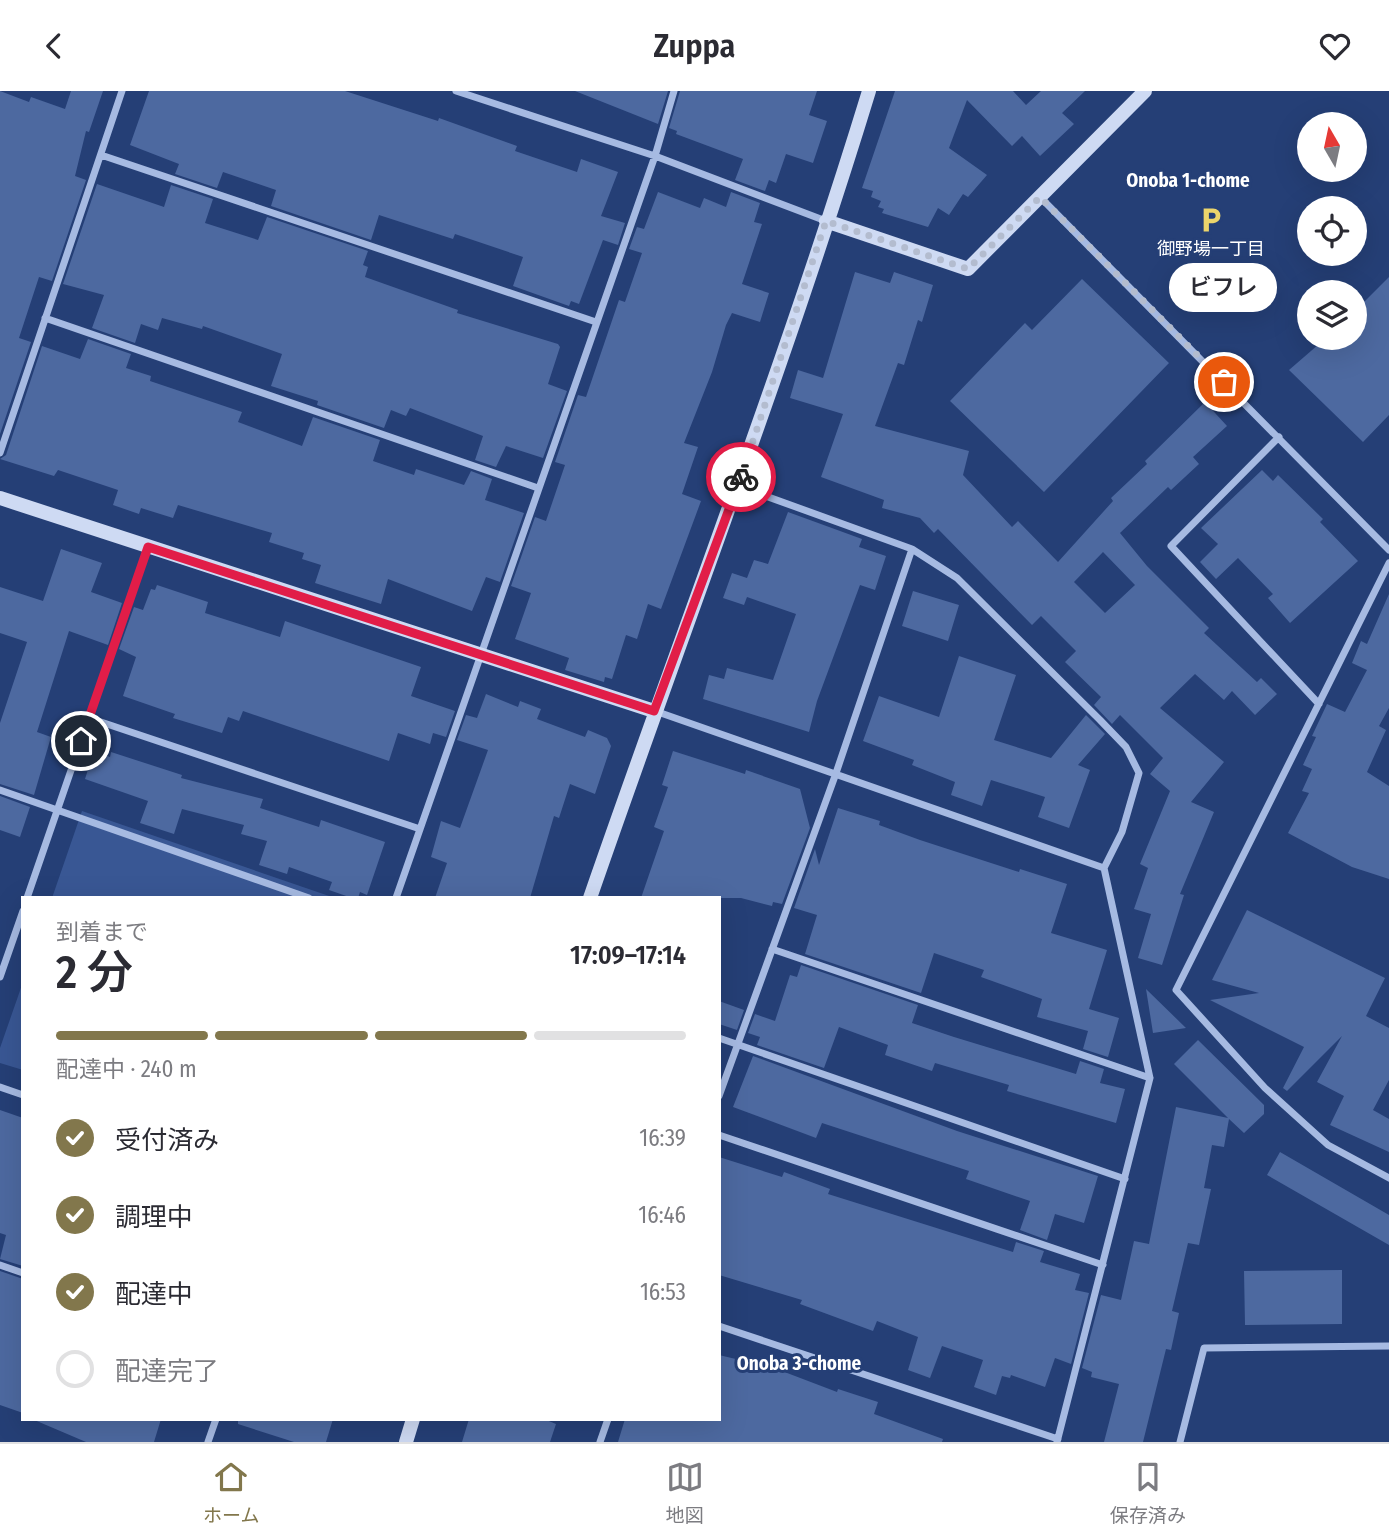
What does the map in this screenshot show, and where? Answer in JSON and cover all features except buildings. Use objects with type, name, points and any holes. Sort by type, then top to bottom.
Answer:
[{"type":"street","points":[[0,453],[122,91]]},
{"type":"street","points":[[456,91],[654,156],[826,221],[968,269],[1143,92]]},
{"type":"street","points":[[397,896],[654,156],[674,91]]},
{"type":"street","points":[[591,896],[654,711],[738,486],[869,91]]},
{"type":"street","points":[[101,155],[596,322]]},
{"type":"street","points":[[1040,197],[1389,550]]},
{"type":"street","points":[[46,318],[538,488]]},
{"type":"street","points":[[1279,437],[1171,546],[1319,703]]},
{"type":"street","points":[[721,1327],[1057,1440],[1150,1078],[1104,868],[1122,832],[1139,773],[1126,747],[957,578],[912,548],[738,486]]},
{"type":"street","points":[[0,498],[654,711],[1104,868]]},
{"type":"street","points":[[28,896],[148,547]]},
{"type":"street","points":[[721,1091],[835,776],[912,548]]},
{"type":"street","points":[[1389,563],[1176,990],[1265,1088],[1328,1145],[1389,1178]]},
{"type":"street","points":[[89,718],[420,829]]},
{"type":"street","points":[[0,790],[303,896]]},
{"type":"street","points":[[0,978],[21,917]]},
{"type":"street","points":[[772,949],[1150,1078]]},
{"type":"street","points":[[721,1039],[1125,1179]]},
{"type":"street","points":[[0,1087],[21,1094]]},
{"type":"street","points":[[721,1136],[1103,1265]]},
{"type":"street","points":[[0,1265],[21,1272]]},
{"type":"street","points":[[1180,1442],[1204,1348],[1389,1346]]},
{"type":"street","points":[[208,1442],[215,1421]]},
{"type":"street","points":[[406,1442],[412,1421]]},
{"type":"street","points":[[600,1442],[607,1421]]},
{"type":"shaded area","points":[[82,811],[329,896],[53,896]]},
{"type":"shaded area","points":[[21,988],[21,1069],[0,1063],[0,1048]]},
{"type":"way so far","points":[[741,477],[826,221],[968,269],[1040,197],[1224,382]]},
{"type":"place","name":"御野場一丁目","points":[[1211,220]]},
{"type":"place","name":"ビフレ","points":[[1224,382]]},
{"type":"district","name":"Onoba 1-chome","points":[[1188,180]]},
{"type":"district","name":"Onoba 3-chome","points":[[799,1363]]},
{"type":"route","points":[[81,741],[148,547],[654,711],[741,477]]}]
